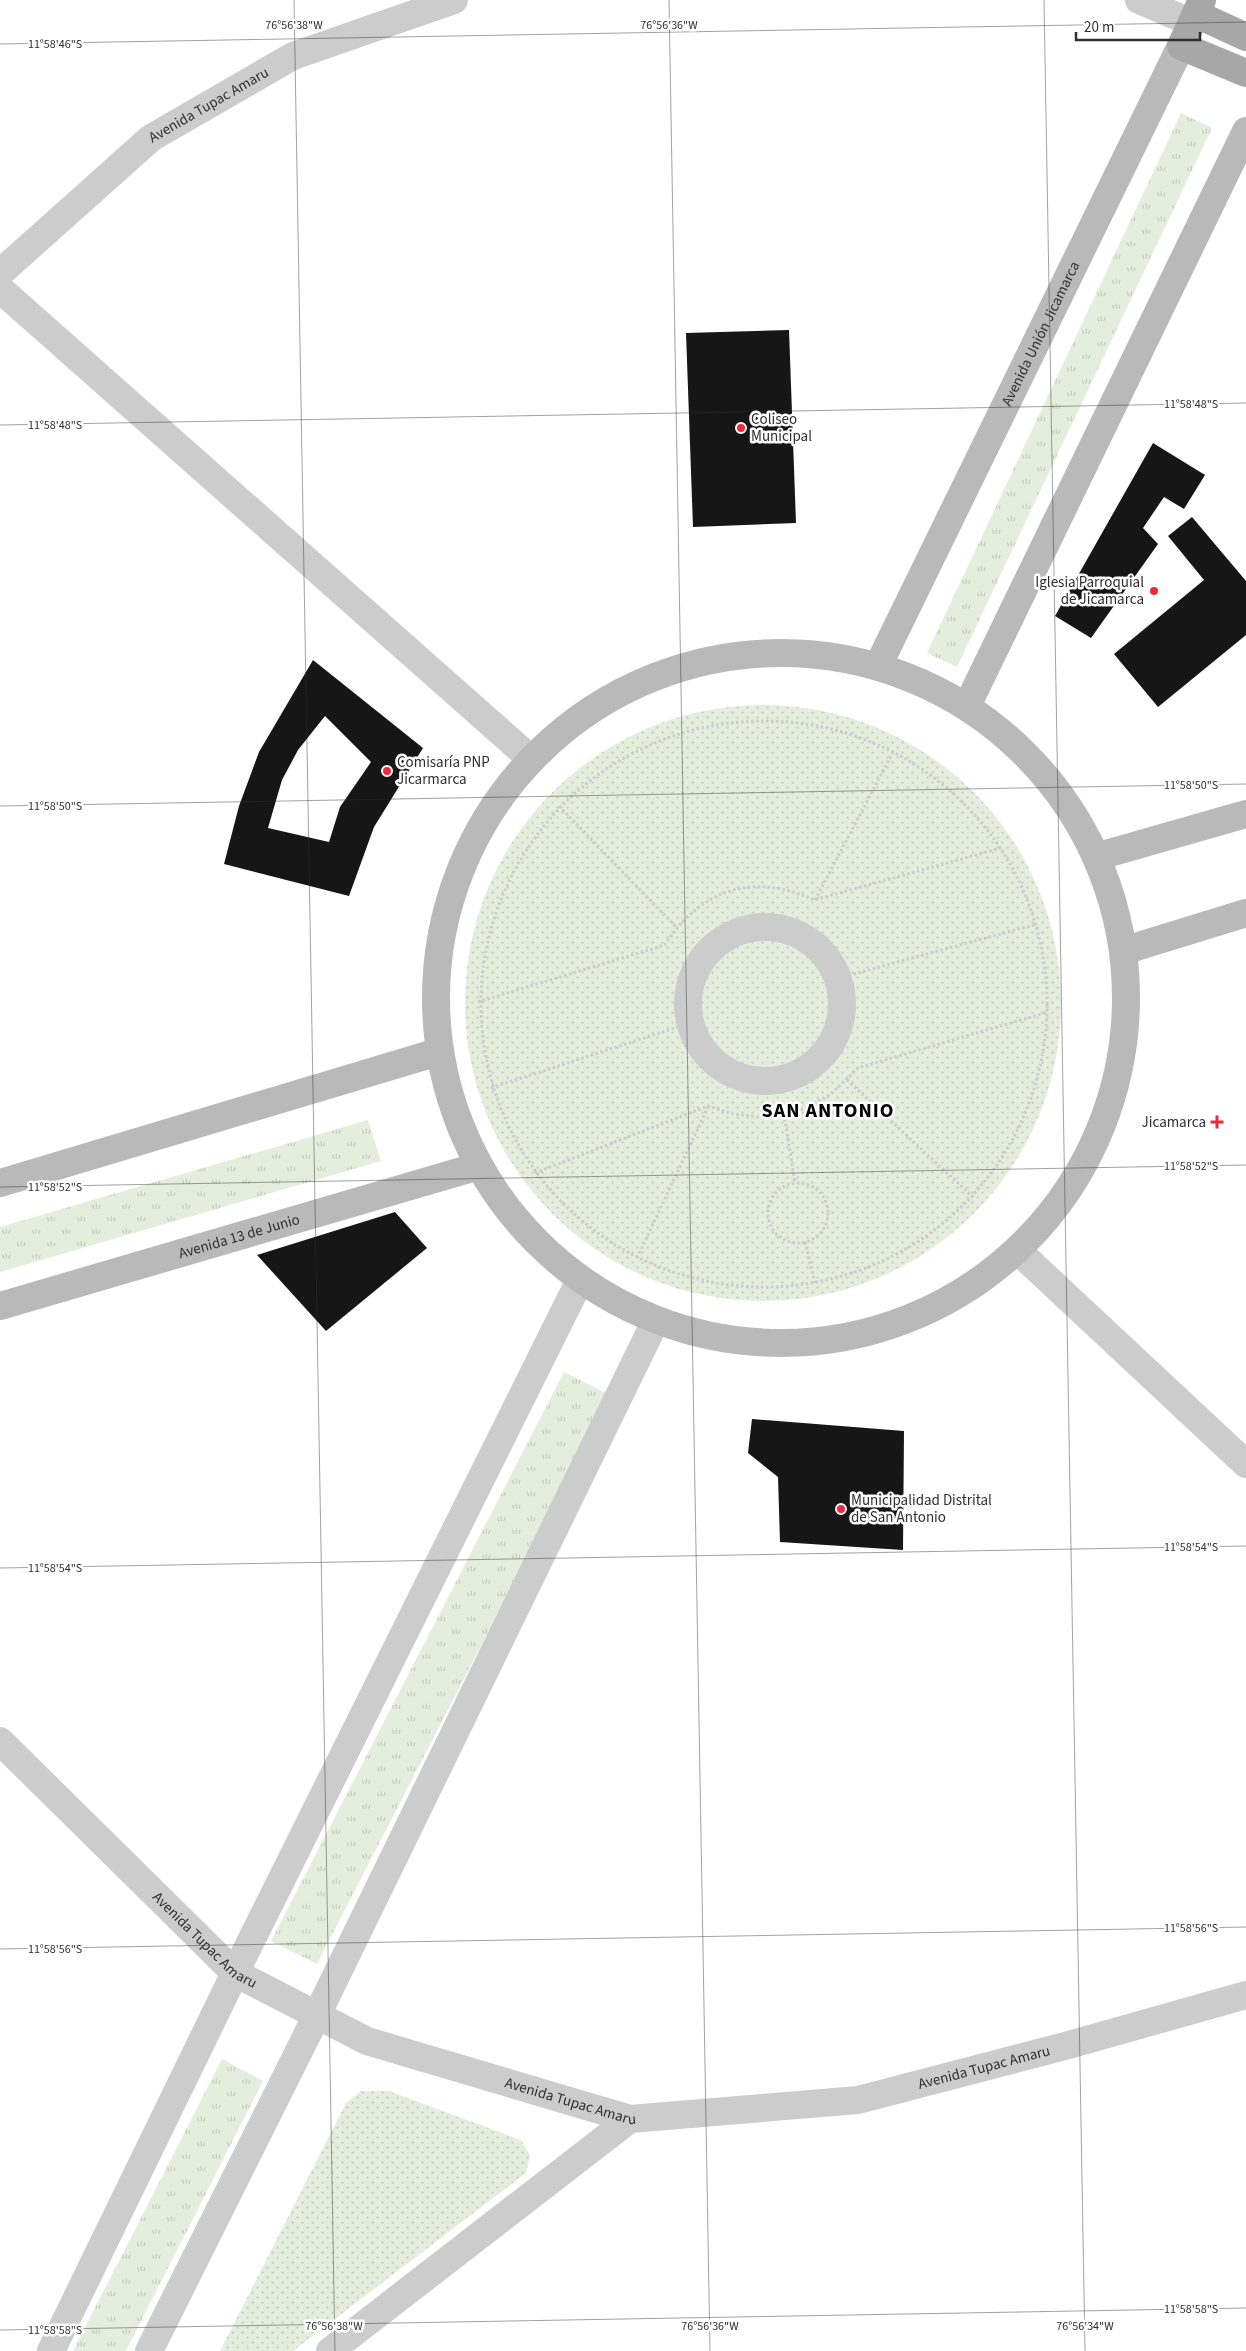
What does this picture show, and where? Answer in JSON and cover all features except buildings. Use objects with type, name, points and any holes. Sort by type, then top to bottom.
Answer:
[{"type":"main road","points":[[1193,21],[1246,37]]},
{"type":"main road","points":[[1193,21],[1246,73]]},
{"type":"street","name":"Avenida Tupac Amaru","points":[[0,273],[151,138],[293,56],[454,0]]},
{"type":"street","points":[[1139,0],[1193,21]]},
{"type":"street","name":"Avenida Unión Jicamarca","points":[[878,666],[1193,21]]},
{"type":"street","points":[[967,706],[1246,131]]},
{"type":"street","points":[[0,289],[531,759]]},
{"type":"street","points":[[804,653],[878,666],[967,706],[1044,771],[1099,856],[1126,950],[1127,1033],[1109,1113],[1072,1187],[1018,1251],[956,1296],[885,1327],[809,1342],[732,1339],[656,1320],[617,1302],[580,1280],[544,1251],[513,1217],[486,1180],[465,1140],[448,1097],[438,1052],[435,972],[450,894],[483,822],[531,759],[589,710],[656,676],[728,656],[804,653]]},
{"type":"street","points":[[1099,856],[1246,814]]},
{"type":"street","points":[[1126,950],[1246,913]]},
{"type":"street","points":[[766,927],[789,930],[803,937],[828,958],[839,978],[843,1001],[841,1023],[832,1044],[818,1062],[799,1074],[777,1081],[755,1080],[732,1074],[714,1062],[699,1044],[690,1023],[688,1000],[692,977],[704,956],[721,940],[743,930],[766,927]]},
{"type":"street","points":[[0,1183],[438,1052]]},
{"type":"street","name":"Avenida 13 de Junio","points":[[0,1306],[479,1166]]},
{"type":"street","points":[[1018,1251],[1246,1464]]},
{"type":"street","points":[[51,2351],[235,1973],[580,1280]]},
{"type":"street","points":[[149,2351],[317,2015],[656,1320]]},
{"type":"street","name":"Avenida Tupac Amaru","points":[[0,1741],[235,1973],[367,2041],[630,2119],[858,2100],[1065,2046],[1246,1994]]},
{"type":"street","points":[[330,2351],[630,2119]]},
{"type":"path","points":[[753,721],[825,727],[893,752],[942,783],[971,809],[1001,848],[1022,884],[1037,924],[1046,968],[1048,1012],[1043,1062],[1028,1111],[1004,1156],[973,1197],[927,1236],[874,1266],[815,1283],[746,1286],[694,1279],[637,1258],[581,1222],[535,1173],[509,1133],[491,1088],[481,1046],[478,1002],[484,948],[500,896],[525,848],[560,806],[616,761],[682,733],[753,721]]},
{"type":"path","points":[[814,900],[893,752]]},
{"type":"path","points":[[560,806],[676,927]]},
{"type":"path","points":[[478,1002],[665,945],[676,927],[690,913],[706,901],[728,891],[752,886],[776,887],[796,892],[814,900],[1001,848]]},
{"type":"path","points":[[839,978],[1037,924]]},
{"type":"path","points":[[535,1173],[708,1106],[734,1114],[759,1117],[784,1114],[806,1108],[830,1094],[858,1068],[1048,1012]]},
{"type":"path","points":[[491,1088],[690,1023]]},
{"type":"path","points":[[847,1080],[973,1197]]},
{"type":"path","points":[[637,1258],[708,1106]]},
{"type":"path","points":[[784,1114],[795,1183]]},
{"type":"path","points":[[795,1183],[815,1188],[822,1194],[828,1213],[827,1222],[821,1232],[805,1242],[794,1242],[784,1239],[775,1232],[768,1212],[770,1202],[776,1192],[785,1186],[795,1183]]},
{"type":"path","points":[[805,1242],[815,1283]]},
{"type":"green space","points":[[1181,113],[1212,128],[957,667],[927,653]]},
{"type":"green space","points":[[763,705],[821,710],[850,717],[877,727],[929,755],[974,792],[1011,837],[1039,889],[1049,916],[1056,945],[1061,1003],[1056,1061],[1049,1090],[1039,1117],[1011,1169],[974,1214],[929,1251],[877,1279],[850,1289],[821,1296],[763,1301],[705,1296],[676,1289],[649,1279],[597,1251],[552,1214],[515,1169],[487,1117],[477,1090],[470,1061],[465,1003],[470,945],[477,916],[487,889],[515,837],[552,792],[597,755],[649,727],[676,717],[705,710]]},
{"type":"green space","points":[[368,1120],[381,1161],[0,1272],[0,1227]]},
{"type":"green space","points":[[564,1372],[610,1395],[317,1964],[271,1941]]},
{"type":"green space","points":[[222,2059],[263,2081],[126,2351],[73,2351]]},
{"type":"green space","points":[[361,2091],[389,2091],[521,2140],[530,2155],[526,2173],[293,2351],[220,2351],[346,2103]]},
{"type":"place","name":"Coliseo Municipal","points":[[741,428]]},
{"type":"place","name":"Iglesia Parroquial de Jicamarca","points":[[1154,591]]},
{"type":"place","name":"Comisaría PNP Jicarmarca","points":[[387,771]]},
{"type":"place","name":"Jicamarca","points":[[1217,1122]]},
{"type":"place","name":"Municipalidad Distrital de San Antonio","points":[[841,1509]]},
{"type":"district","name":"SAN ANTONIO","points":[[828,1111]]}]
